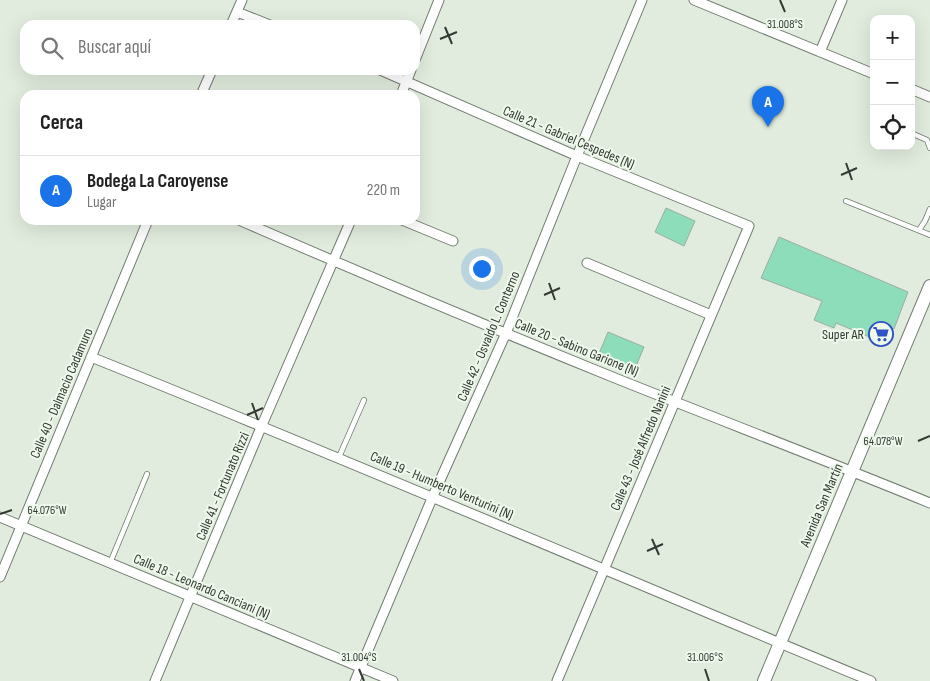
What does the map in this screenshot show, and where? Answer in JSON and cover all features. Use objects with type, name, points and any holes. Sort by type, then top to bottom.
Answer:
[{"type":"main road","name":"Avenida San Martín","points":[[764,681],[927,299],[930,286]]},
{"type":"street","points":[[233,20],[242,0]]},
{"type":"street","points":[[420,48],[439,0]]},
{"type":"street","name":"Calle 42 - Osvaldo L. Conterno","points":[[355,681],[433,496],[506,333],[642,0]]},
{"type":"street","points":[[694,0],[870,72]]},
{"type":"street","points":[[820,52],[842,0]]},
{"type":"street","points":[[237,12],[257,20]]},
{"type":"street","points":[[203,90],[210,75]]},
{"type":"street","name":"Calle 21 - Gabriel Cespedes (N)","points":[[392,75],[577,156],[749,226]]},
{"type":"street","points":[[403,90],[409,75]]},
{"type":"street","points":[[915,91],[930,97]]},
{"type":"street","name":"Calle 40 - Dalmacio Cadamuro","points":[[0,577],[146,225]]},
{"type":"street","name":"Calle 20 - Sabino Garione (N)","points":[[250,225],[506,333],[930,504]]},
{"type":"street","name":"Calle 41 - Fortunato Rizzi","points":[[155,681],[262,425],[349,225]]},
{"type":"street","points":[[414,225],[453,242]]},
{"type":"street","name":"Calle 43 - José Alfredo Nanini","points":[[557,681],[749,226]]},
{"type":"street","points":[[587,263],[711,315]]},
{"type":"street","name":"Calle 19 - Humberto Venturini (N)","points":[[91,356],[433,496],[871,681]]},
{"type":"street","name":"Calle 18 - Leonardo Canciani (N)","points":[[0,517],[393,681]]},
{"type":"lane","points":[[915,135],[927,140],[930,148]]},
{"type":"lane","points":[[846,201],[930,236]]},
{"type":"lane","points":[[918,230],[925,221],[930,209]]},
{"type":"lane","points":[[339,457],[364,400]]},
{"type":"lane","points":[[110,563],[147,474]]},
{"type":"building","points":[[666,208],[695,221],[684,246],[655,232]]},
{"type":"building","points":[[779,237],[908,292],[894,329],[883,325],[877,340],[836,323],[834,328],[814,320],[822,301],[761,278]]},
{"type":"building","points":[[608,332],[644,347],[634,371],[598,356]]},
{"type":"place","name":"Bodega La Caroyense","points":[[768,127]]},
{"type":"place","name":"Super AR","points":[[881,334]]}]
